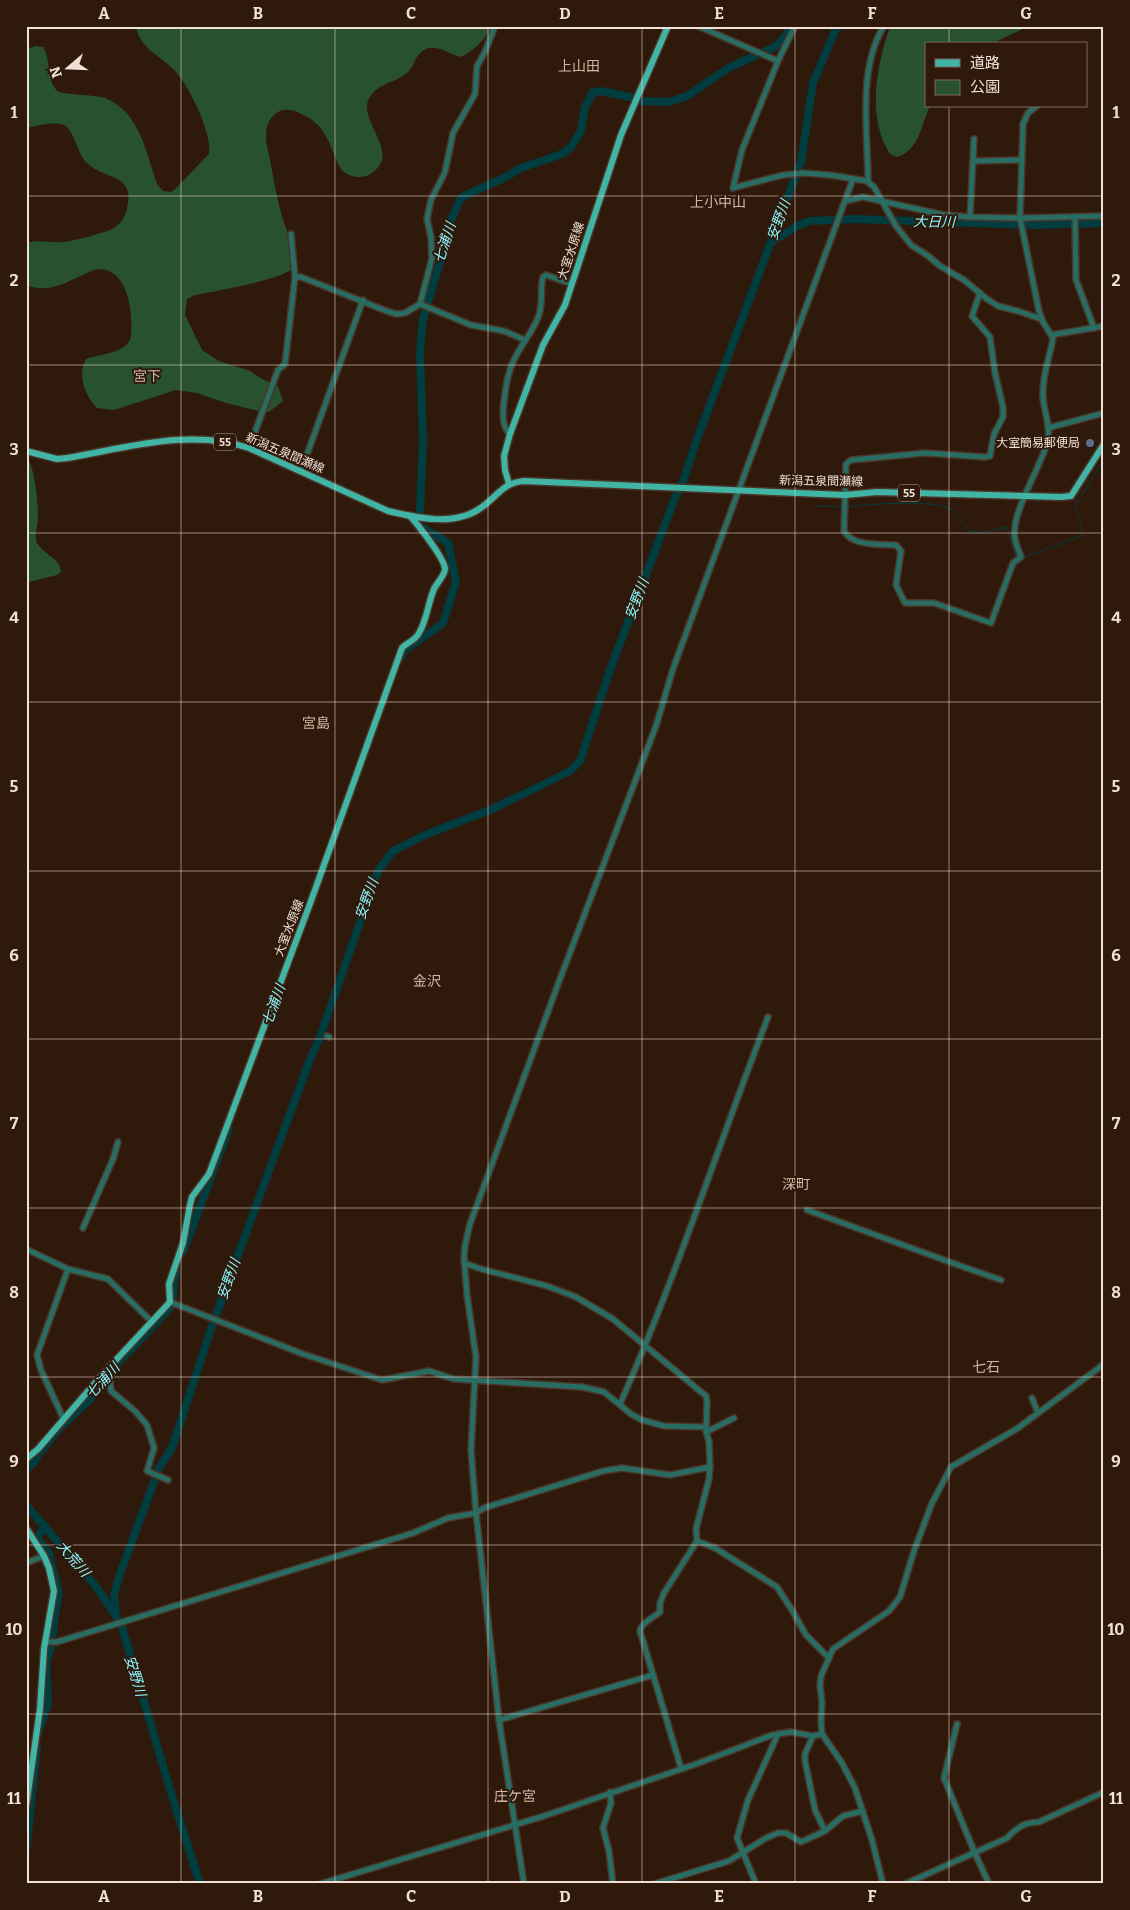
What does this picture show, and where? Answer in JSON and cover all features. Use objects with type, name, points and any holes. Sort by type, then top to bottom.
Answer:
[{"type":"main road","name":"大室水原線","points":[[509,484],[504,456],[510,434],[541,350],[565,304],[621,135],[668,26]]},
{"type":"main road","name":"新潟五泉間瀬線","points":[[26,451],[49,457],[67,458],[157,443],[204,440],[229,442],[250,448],[388,511],[411,517]]},
{"type":"main road","name":"新潟五泉間瀬線","points":[[509,484],[524,481],[845,495],[878,492],[1061,498],[1071,496],[1104,444]]},
{"type":"main road","name":"55","points":[[411,517],[463,516],[480,509],[509,484]]},
{"type":"main road","name":"大室水原線","points":[[170,1302],[169,1284],[183,1243],[192,1197],[209,1174],[311,901],[402,648],[420,633],[432,595],[445,571],[445,566],[430,542],[411,517]]},
{"type":"main road","points":[[26,1459],[64,1420],[102,1375],[170,1302]]},
{"type":"main road","points":[[26,1528],[44,1556],[49,1568],[54,1591],[40,1708],[27,1786],[26,1807]]},
{"type":"street","points":[[295,277],[301,277],[363,300],[377,308],[397,314],[405,313],[420,304],[432,258],[428,219],[431,200],[445,172],[453,133],[475,94],[477,66],[486,52],[495,26]]},
{"type":"street","points":[[698,26],[778,61]]},
{"type":"street","points":[[795,26],[778,61],[742,150],[733,188],[789,174],[803,173],[830,175],[868,182],[874,187],[896,226],[911,245],[940,266],[964,280],[998,306],[1018,310],[1041,319]]},
{"type":"street","points":[[868,182],[868,70],[875,43],[884,26]]},
{"type":"street","points":[[980,293],[972,316],[990,337],[1004,417],[996,430],[990,456],[920,453],[851,460],[846,464],[844,532],[846,535],[866,544],[896,544],[900,548],[896,584],[905,603],[934,603],[992,623],[1013,564],[1021,557],[1014,535],[1018,515],[1048,441],[1048,428],[1042,397],[1043,378],[1052,344],[1051,335],[1041,319],[1020,218],[1023,124],[1028,113],[1034,108]]},
{"type":"street","points":[[970,216],[974,139]]},
{"type":"street","points":[[973,161],[1022,160]]},
{"type":"street","points":[[524,1884],[499,1720],[476,1512],[471,1450],[476,1357],[464,1263],[465,1245],[470,1224],[656,726],[673,669],[853,179]]},
{"type":"street","points":[[844,201],[864,197],[944,215],[1020,218],[1104,216]]},
{"type":"street","points":[[1075,218],[1076,280],[1094,328]]},
{"type":"street","points":[[250,448],[278,370],[284,364],[295,277],[291,234]]},
{"type":"street","points":[[510,434],[506,431],[502,412],[505,390],[509,371],[539,315],[543,277],[546,275],[572,284]]},
{"type":"street","points":[[301,471],[363,300]]},
{"type":"street","points":[[420,304],[471,325],[504,331],[525,340]]},
{"type":"street","points":[[1051,335],[1104,326]]},
{"type":"street","points":[[1048,428],[1104,413]]},
{"type":"street","points":[[620,1404],[645,1347],[709,1180],[768,1017]]},
{"type":"street","points":[[83,1228],[113,1160],[118,1142]]},
{"type":"street","points":[[807,1210],[1001,1280]]},
{"type":"street","points":[[26,1249],[68,1269],[108,1279],[152,1322]]},
{"type":"street","points":[[464,1263],[547,1286],[576,1297],[613,1319],[706,1396],[706,1429],[709,1442],[710,1479],[696,1528],[697,1541],[667,1586],[660,1603],[660,1612],[641,1628],[642,1642],[681,1768]]},
{"type":"street","points":[[64,1420],[41,1370],[37,1355],[68,1269]]},
{"type":"street","points":[[170,1302],[303,1354],[382,1380],[429,1371],[454,1379],[597,1389],[604,1392],[642,1420],[664,1426],[706,1429],[734,1418]]},
{"type":"street","points":[[883,1884],[872,1840],[855,1788],[842,1763],[822,1734],[820,1686],[821,1676],[828,1658],[833,1648],[894,1607],[900,1597],[914,1551],[932,1503],[951,1468],[964,1458],[1002,1439],[1104,1364]]},
{"type":"street","points":[[102,1375],[110,1381],[112,1391],[147,1425],[154,1448],[147,1471],[166,1479]]},
{"type":"street","points":[[1032,1398],[1038,1413]]},
{"type":"street","points":[[49,1642],[110,1626],[413,1533],[448,1518],[476,1512],[613,1468],[670,1474],[710,1467]]},
{"type":"street","points":[[697,1541],[715,1548],[776,1587],[788,1603],[806,1636],[828,1658]]},
{"type":"street","points":[[26,1563],[44,1556]]},
{"type":"street","points":[[499,1720],[653,1675]]},
{"type":"street","points":[[957,1724],[944,1778],[989,1884]]},
{"type":"street","points":[[320,1884],[516,1824],[778,1734],[791,1732],[813,1736],[822,1734]]},
{"type":"street","points":[[756,1884],[738,1838],[748,1800],[778,1734]]},
{"type":"street","points":[[813,1736],[805,1754],[805,1761],[815,1810],[825,1831]]},
{"type":"street","points":[[610,1792],[611,1803],[603,1828],[609,1852],[613,1884]]},
{"type":"street","points":[[905,1884],[1006,1838],[1014,1829],[1030,1822],[1039,1822],[1104,1792]]},
{"type":"street","points":[[654,1884],[729,1861],[766,1838],[778,1833],[786,1833],[801,1842],[825,1831],[843,1816],[863,1811]]},
{"type":"green space","points":[[136,26],[495,26],[475,48],[460,57],[437,48],[427,49],[417,57],[407,73],[380,87],[372,94],[367,103],[368,113],[381,144],[383,155],[380,164],[369,175],[358,177],[344,172],[339,166],[321,129],[305,116],[294,111],[284,110],[275,114],[269,121],[266,141],[280,209],[294,249],[296,263],[288,272],[263,281],[195,295],[187,299],[185,315],[202,350],[219,361],[250,371],[278,386],[283,401],[269,412],[226,403],[197,393],[176,390],[114,410],[97,408],[89,398],[84,385],[82,378],[83,365],[86,359],[113,352],[129,342],[131,336],[130,306],[123,285],[110,271],[100,269],[49,288],[26,285],[26,243],[35,241],[68,241],[96,235],[112,229],[124,218],[129,196],[127,188],[116,178],[100,172],[85,161],[70,131],[64,125],[50,124],[26,128],[26,49],[36,46],[43,47],[46,52],[52,83],[59,92],[105,98],[117,104],[126,113],[140,134],[157,184],[163,191],[171,192],[175,189],[209,154],[204,123],[187,88],[176,72],[146,46],[138,34]]},
{"type":"green space","points":[[890,26],[1029,26],[995,42],[925,42],[925,108],[929,108],[915,143],[904,154],[897,157],[890,154],[883,139],[876,107],[878,74]]},
{"type":"green space","points":[[26,456],[32,468],[37,494],[36,540],[38,545],[58,563],[61,572],[57,575],[26,583]]},
{"type":"waterway","name":"七浦川","points":[[640,101],[669,102],[687,96],[730,67],[775,47],[784,38],[790,26]]},
{"type":"waterway","name":"安野川","points":[[200,1884],[122,1627],[116,1616],[114,1595],[120,1574],[159,1468],[172,1448],[212,1326],[309,1062],[320,1037],[378,871],[393,851],[427,834],[490,810],[570,771],[580,761],[611,667],[675,498],[684,479],[696,442],[801,162],[813,83],[837,26]]},
{"type":"waterway","name":"七浦川","points":[[420,510],[423,442],[420,352],[423,319],[443,252],[445,236],[461,198],[521,168],[562,154],[571,147],[581,131],[585,107],[593,92],[601,91],[634,98]]},
{"type":"waterway","name":"大日川","points":[[771,243],[797,226],[810,221],[855,219],[1034,225],[1104,223]]},
{"type":"waterway","points":[[1023,558],[1081,536],[1082,528],[1075,506],[1104,459]]},
{"type":"waterway","points":[[847,507],[901,503],[932,504],[944,507],[952,510],[969,531],[983,533],[1007,527],[1016,559]]},
{"type":"waterway","points":[[816,506],[843,507]]},
{"type":"waterway","name":"七浦川","points":[[401,658],[404,651],[443,623],[456,582],[448,543],[423,528]]},
{"type":"waterway","name":"七浦川","points":[[183,1252],[229,1129]]},
{"type":"waterway","name":"七浦川","points":[[26,1470],[60,1428],[90,1399],[108,1374],[170,1308],[176,1272]]},
{"type":"waterway","name":"大荒川","points":[[26,1505],[94,1584],[115,1614]]},
{"type":"waterway","points":[[38,1733],[48,1704],[46,1662],[51,1648],[59,1593],[49,1553],[37,1538],[45,1526]]},
{"type":"waterway","points":[[26,1851],[37,1747]]},
{"type":"place","name":"大室簡易郵便局","points":[[1090,443]]},
{"type":"district","name":"上山田","points":[[579,66]]},
{"type":"district","name":"上小中山","points":[[718,202]]},
{"type":"district","name":"宮下","points":[[147,376]]},
{"type":"district","name":"宮島","points":[[316,723]]},
{"type":"district","name":"金沢","points":[[427,981]]},
{"type":"district","name":"深町","points":[[796,1184]]},
{"type":"district","name":"七石","points":[[986,1367]]},
{"type":"district","name":"庄ケ宮","points":[[515,1796]]}]
